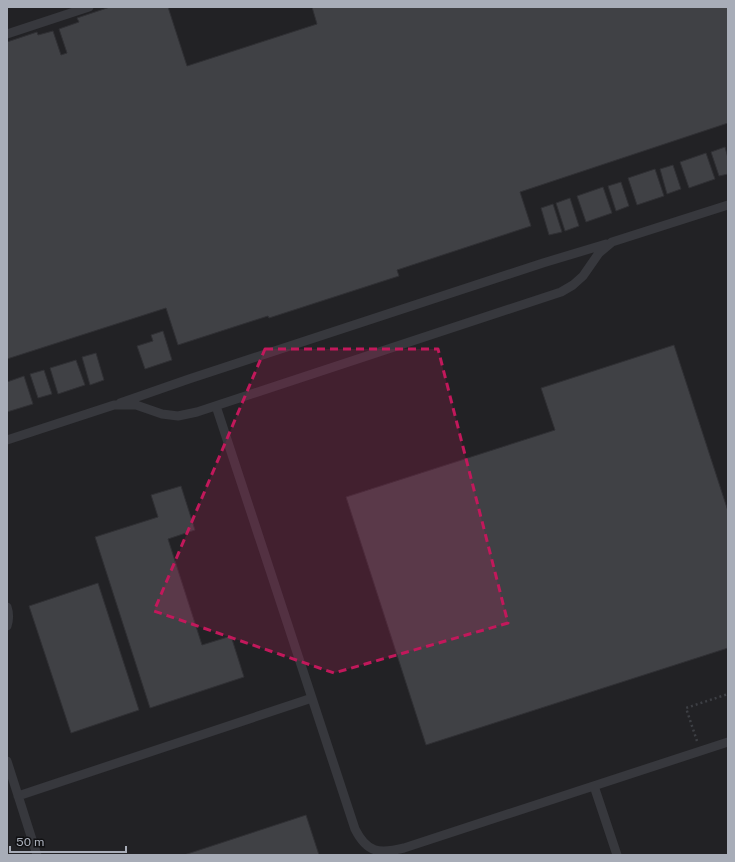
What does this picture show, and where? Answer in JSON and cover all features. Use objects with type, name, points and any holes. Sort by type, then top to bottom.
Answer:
[{"type":"lane","points":[[7,34],[89,7]]},
{"type":"lane","points":[[7,440],[543,263],[728,205]]},
{"type":"lane","points":[[114,405],[136,405],[162,414],[178,416],[216,406],[561,292],[573,285],[583,276],[599,253],[612,242]]},
{"type":"lane","points":[[216,406],[355,829],[360,840],[367,847],[377,851],[391,851],[404,848],[728,742]]},
{"type":"lane","points":[[7,607],[9,622],[7,626]]},
{"type":"lane","points":[[18,796],[312,698]]},
{"type":"lane","points":[[7,761],[38,855]]},
{"type":"lane","points":[[594,786],[616,855]]},
{"type":"path","points":[[701,751],[686,708],[728,694]]},
{"type":"highlighted area","points":[[265,349],[438,349],[508,623],[334,673],[154,611]]},
{"type":"shaded area","points":[[7,7],[728,7],[728,855],[7,855]]},
{"type":"building","points":[[110,7],[168,7],[187,66],[317,24],[312,7],[728,7],[728,123],[520,192],[531,226],[397,270],[399,276],[269,318],[268,316],[178,345],[166,308],[7,359],[7,42],[37,32],[38,35],[53,31],[61,55],[67,53],[59,29],[79,22],[77,18]]},
{"type":"building","points":[[725,147],[728,158],[728,174],[719,176],[711,152]]},
{"type":"building","points":[[706,153],[715,179],[689,188],[680,162]]},
{"type":"building","points":[[673,165],[681,189],[667,194],[660,169]]},
{"type":"building","points":[[655,169],[664,196],[637,205],[628,178]]},
{"type":"building","points":[[621,182],[629,206],[616,211],[608,186]]},
{"type":"building","points":[[603,187],[612,213],[586,222],[577,196]]},
{"type":"building","points":[[570,198],[579,226],[565,231],[556,203]]},
{"type":"building","points":[[553,204],[562,232],[549,235],[541,208]]},
{"type":"building","points":[[163,331],[172,360],[145,369],[137,346],[153,341],[151,335]]},
{"type":"building","points":[[674,345],[728,511],[728,648],[426,745],[346,497],[555,430],[541,388]]},
{"type":"building","points":[[96,353],[104,380],[90,385],[82,357]]},
{"type":"building","points":[[76,360],[85,385],[58,394],[50,368]]},
{"type":"building","points":[[44,370],[52,394],[38,398],[30,374]]},
{"type":"building","points":[[24,376],[33,404],[7,412],[7,382]]},
{"type":"building","points":[[181,486],[195,530],[168,539],[202,645],[231,636],[244,677],[150,708],[95,537],[158,517],[151,495]]},
{"type":"building","points":[[98,583],[139,710],[71,733],[29,606]]},
{"type":"building","points":[[306,815],[319,855],[184,855]]}]
